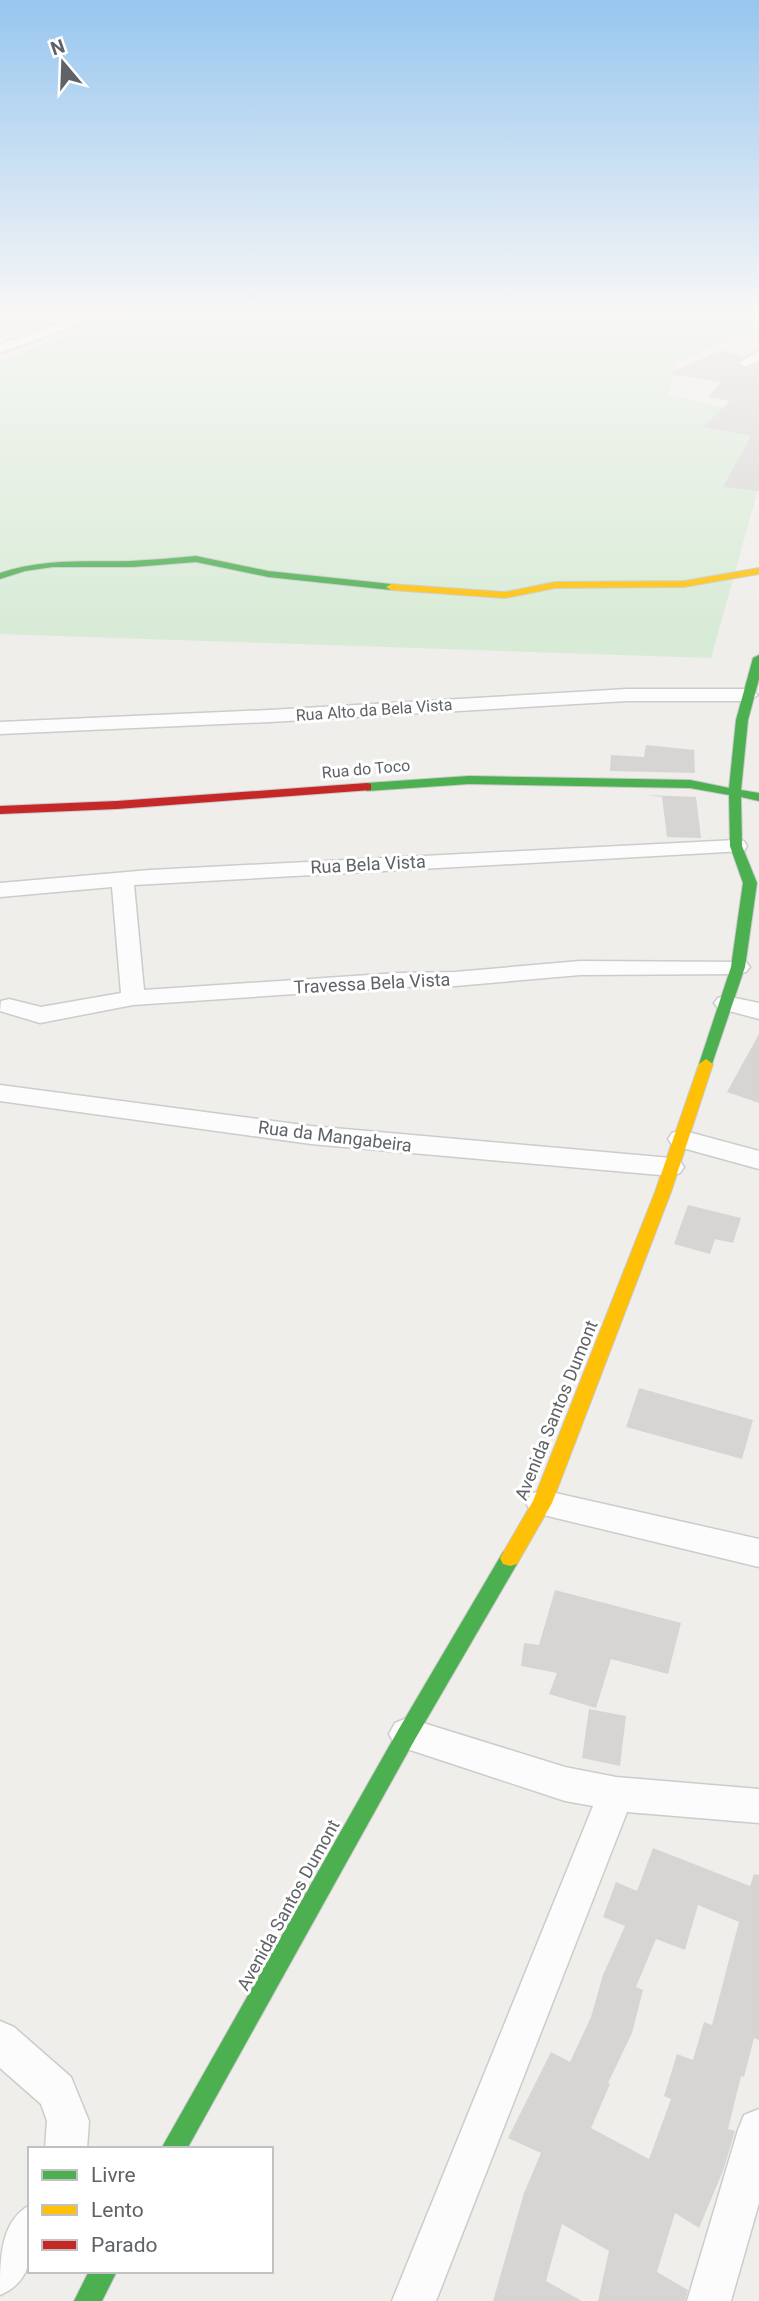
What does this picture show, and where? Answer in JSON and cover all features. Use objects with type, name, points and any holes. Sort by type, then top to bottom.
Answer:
[{"type":"street","points":[[0,576],[23,568],[53,564],[133,564],[196,559],[268,574],[447,593],[505,596],[555,585],[684,584],[759,571]]},
{"type":"street","name":"Avenida Santos Dumont","points":[[174,2147],[407,1734],[542,1503],[671,1167],[738,967],[754,883],[736,846],[735,792],[742,720],[758,663]]},
{"type":"street","name":"Rua Alto da Bela Vista","points":[[0,728],[270,716],[627,695],[748,695]]},
{"type":"street","name":"Rua do Toco","points":[[0,810],[128,805],[443,780],[660,782],[700,785],[759,797]]},
{"type":"street","name":"Rua Bela Vista","points":[[0,890],[122,879],[443,859],[736,846]]},
{"type":"street","points":[[122,879],[133,998]]},
{"type":"street","name":"Travessa Bela Vista","points":[[9,1006],[40,1015],[133,998],[398,980],[455,979],[580,968],[738,967]]},
{"type":"street","points":[[726,1003],[759,1011]]},
{"type":"street","name":"Rua da Mangabeira","points":[[0,1093],[311,1135],[671,1167]]},
{"type":"street","points":[[681,1139],[759,1160]]},
{"type":"street","points":[[542,1503],[759,1553]]},
{"type":"street","points":[[407,1734],[495,1759],[565,1784],[617,1794],[759,1806]]},
{"type":"street","points":[[414,2301],[617,1794]]},
{"type":"street","points":[[0,2041],[57,2091],[68,2121],[66,2147]]},
{"type":"street","points":[[709,2301],[759,2130]]},
{"type":"street","points":[[0,2273],[28,2228]]},
{"type":"street","points":[[87,2301],[103,2273]]},
{"type":"green space","points":[[0,418],[759,418],[759,486],[711,658],[0,634]]},
{"type":"building","points":[[712,418],[759,418],[759,491],[723,487],[751,436],[703,427]]},
{"type":"building","points":[[646,745],[694,750],[695,773],[610,771],[611,755],[644,757]]},
{"type":"building","points":[[646,795],[696,797],[701,838],[667,837],[662,797]]},
{"type":"building","points":[[759,1034],[759,1103],[727,1092]]},
{"type":"building","points":[[688,1205],[741,1218],[733,1243],[715,1239],[710,1254],[674,1244]]},
{"type":"building","points":[[639,1388],[753,1420],[742,1459],[626,1427]]},
{"type":"building","points":[[555,1590],[681,1623],[668,1674],[611,1659],[596,1708],[549,1694],[557,1673],[521,1666],[524,1643],[539,1645]]},
{"type":"building","points":[[589,1709],[626,1716],[620,1766],[582,1758]]},
{"type":"building","points":[[653,1848],[750,1886],[754,1874],[759,1875],[759,2040],[754,2038],[744,2077],[741,2076],[728,2129],[735,2131],[723,2171],[699,2228],[675,2213],[657,2272],[688,2290],[685,2301],[598,2301],[609,2251],[562,2224],[546,2281],[582,2301],[493,2301],[524,2193],[541,2153],[508,2138],[551,2052],[570,2062],[591,2017],[603,1975],[625,1926],[603,1917],[616,1882],[637,1891]],"holes":[[[698,1905],[739,1922],[712,2025],[704,2022],[693,2060],[677,2054],[664,2096],[671,2099],[649,2159],[591,2128],[610,2084],[608,2083],[632,2033],[643,1990],[636,1987],[656,1939],[685,1950]]]},
{"type":"traffic: fast","points":[[0,576],[23,568],[53,564],[133,564],[196,559],[268,574],[391,587]]},
{"type":"traffic: fast","points":[[706,1064],[738,967],[750,883],[736,846],[735,792],[742,720],[759,658]]},
{"type":"traffic: fast","points":[[367,787],[469,780],[690,784],[759,797]]},
{"type":"traffic: fast","points":[[174,2147],[407,1734],[510,1558]]},
{"type":"traffic: fast","points":[[87,2301],[103,2273]]},
{"type":"traffic: slow","points":[[391,587],[505,595],[555,585],[684,584],[759,571]]},
{"type":"traffic: slow","points":[[510,1558],[542,1503],[663,1192],[706,1064]]},
{"type":"traffic: jam","points":[[0,810],[117,805],[367,787]]}]
